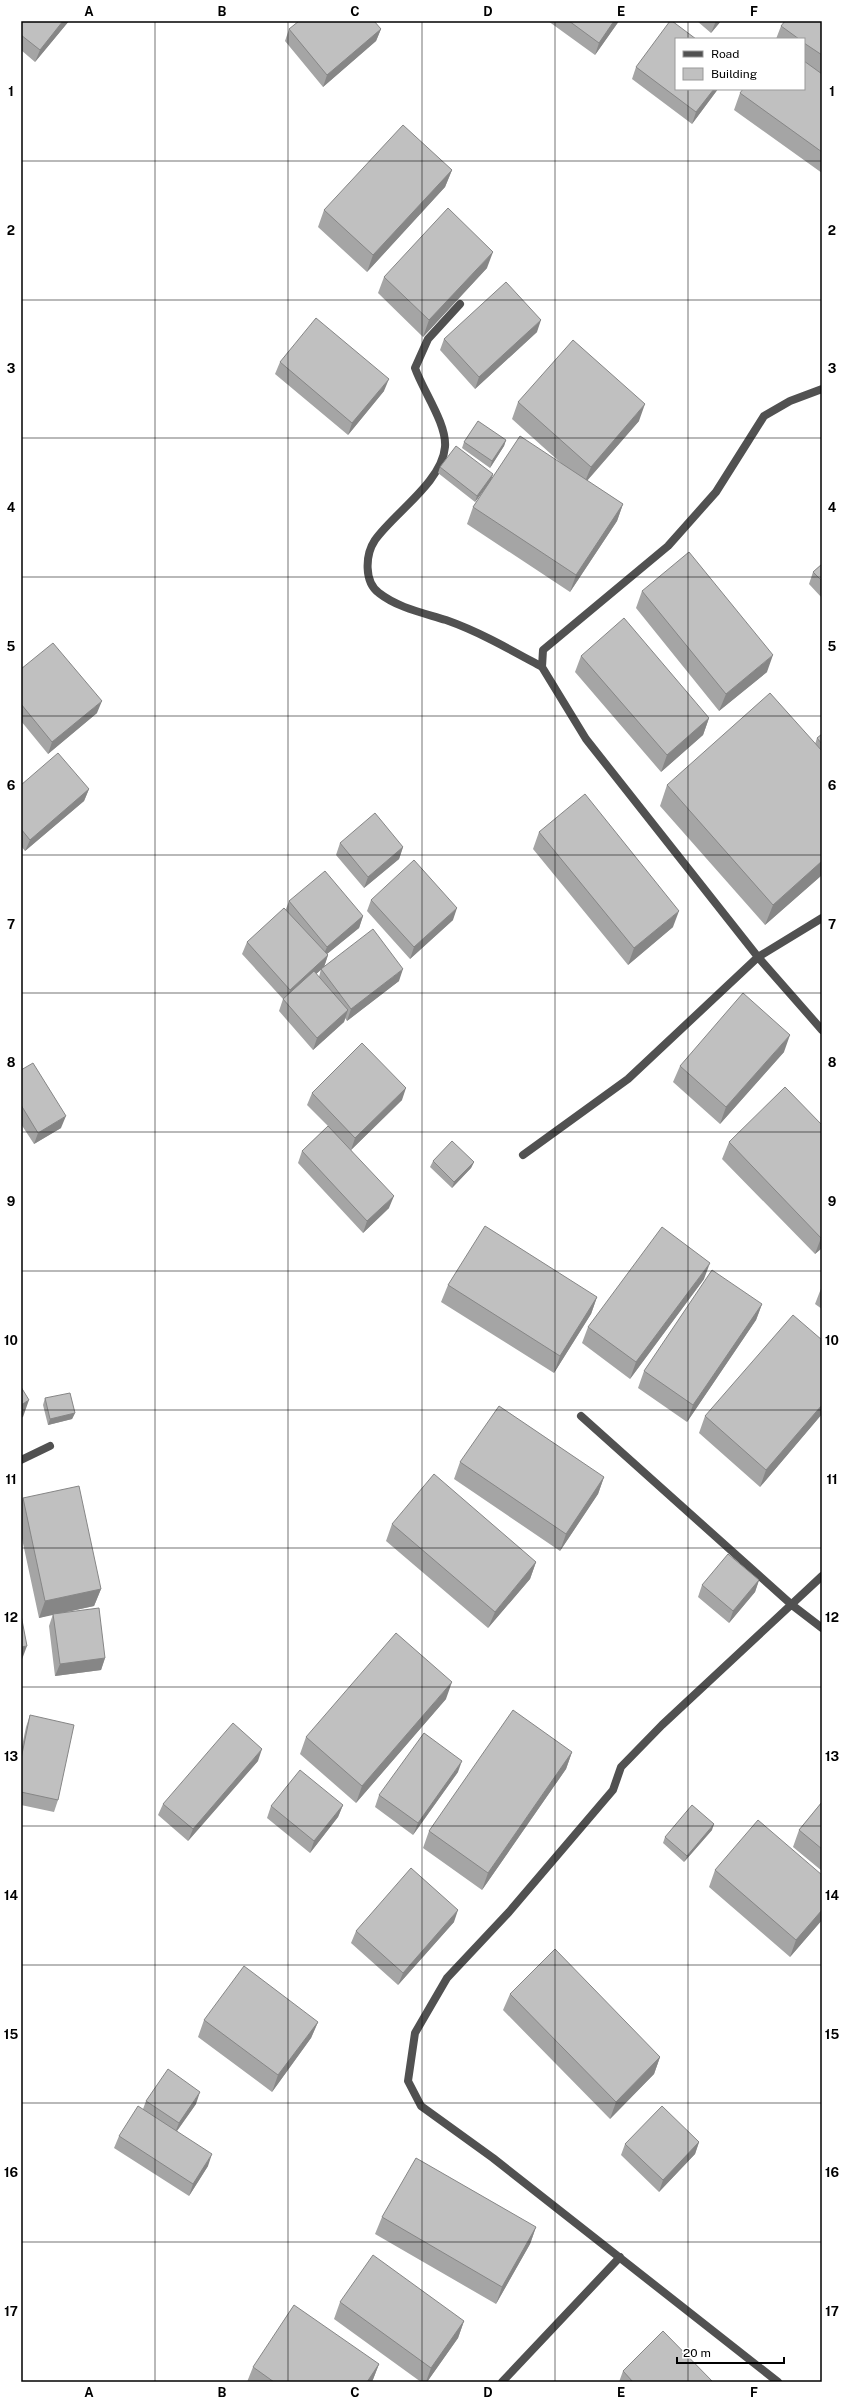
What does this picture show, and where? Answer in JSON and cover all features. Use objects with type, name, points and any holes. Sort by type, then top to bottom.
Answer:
[{"type":"street","points":[[460,304],[428,339],[415,368],[444,431],[445,447],[440,464],[427,483],[374,541],[367,561],[368,572],[378,593],[412,610],[447,621],[495,642],[542,667],[586,739],[758,957],[822,1030]]},
{"type":"street","points":[[542,667],[543,650],[609,597],[668,546],[716,492],[764,416],[790,401],[822,389]]},
{"type":"street","points":[[523,1155],[628,1079],[758,957],[822,918]]},
{"type":"street","points":[[580,1416],[792,1605],[822,1628]]},
{"type":"street","points":[[21,1460],[50,1446]]},
{"type":"street","points":[[778,2382],[494,2158],[421,2106],[408,2082],[415,2033],[447,1978],[509,1912],[612,1790],[621,1768],[662,1725],[822,1576]]},
{"type":"street","points":[[502,2382],[620,2257]]},
{"type":"building","points":[[21,21],[63,21],[40,50],[21,35]]},
{"type":"building","points":[[299,21],[374,21],[381,29],[327,75],[289,29]]},
{"type":"building","points":[[569,21],[614,21],[599,43]]},
{"type":"building","points":[[670,21],[672,21],[695,38],[675,38],[675,90],[713,90],[696,112],[636,67]]},
{"type":"building","points":[[785,21],[822,21],[822,55],[805,44],[805,38],[798,38],[781,26]]},
{"type":"building","points":[[805,62],[822,74],[822,152],[740,93],[742,90],[805,90]]},
{"type":"building","points":[[403,125],[452,170],[373,255],[324,210]]},
{"type":"building","points":[[448,208],[493,252],[429,320],[384,277]]},
{"type":"building","points":[[506,282],[541,320],[479,377],[444,339]]},
{"type":"building","points":[[316,318],[389,379],[352,423],[280,362]]},
{"type":"building","points":[[573,340],[645,404],[591,467],[518,402]]},
{"type":"building","points":[[478,421],[506,440],[492,461],[464,442]]},
{"type":"building","points":[[520,436],[623,504],[576,575],[473,507]]},
{"type":"building","points":[[456,446],[493,474],[477,496],[440,467]]},
{"type":"building","points":[[689,552],[773,655],[726,694],[642,591]]},
{"type":"building","points":[[822,564],[822,581],[813,572]]},
{"type":"building","points":[[624,618],[709,718],[667,755],[581,656]]},
{"type":"building","points":[[53,643],[102,701],[52,742],[21,704],[21,669]]},
{"type":"building","points":[[770,693],[822,751],[822,861],[773,905],[667,785]]},
{"type":"building","points":[[822,734],[822,744],[817,738]]},
{"type":"building","points":[[58,753],[89,789],[30,840],[21,829],[21,785]]},
{"type":"building","points":[[585,794],[679,911],[634,948],[539,832]]},
{"type":"building","points":[[375,813],[403,847],[368,877],[340,843]]},
{"type":"building","points":[[414,860],[457,908],[414,947],[371,900]]},
{"type":"building","points":[[325,871],[363,916],[327,947],[289,901]]},
{"type":"building","points":[[284,908],[328,955],[290,990],[247,942]]},
{"type":"building","points":[[373,929],[403,969],[351,1009],[321,969]]},
{"type":"building","points":[[314,971],[348,1010],[317,1038],[283,999]]},
{"type":"building","points":[[743,993],[790,1035],[726,1107],[680,1066]]},
{"type":"building","points":[[362,1043],[406,1088],[355,1138],[312,1093]]},
{"type":"building","points":[[33,1063],[66,1116],[38,1133],[21,1105],[21,1070]]},
{"type":"building","points":[[785,1087],[822,1125],[821,1238],[729,1142]]},
{"type":"building","points":[[328,1126],[394,1196],[367,1221],[302,1151]]},
{"type":"building","points":[[452,1141],[474,1162],[454,1182],[433,1161]]},
{"type":"building","points":[[485,1226],[597,1297],[560,1356],[448,1285]]},
{"type":"building","points":[[662,1227],[710,1263],[636,1362],[588,1327]]},
{"type":"building","points":[[712,1270],[762,1304],[693,1405],[644,1371]]},
{"type":"building","points":[[793,1315],[822,1340],[822,1405],[766,1470],[705,1416]]},
{"type":"building","points":[[21,1387],[29,1400],[21,1405]]},
{"type":"building","points":[[70,1393],[75,1413],[50,1419],[45,1398]]},
{"type":"building","points":[[499,1406],[604,1477],[566,1534],[460,1462]]},
{"type":"building","points":[[434,1474],[536,1562],[495,1612],[392,1524]]},
{"type":"building","points":[[79,1486],[101,1589],[45,1601],[23,1498]]},
{"type":"building","points":[[728,1554],[759,1580],[733,1611],[702,1585]]},
{"type":"building","points":[[99,1608],[105,1658],[60,1664],[53,1614]]},
{"type":"building","points":[[21,1615],[27,1646],[21,1647]]},
{"type":"building","points":[[396,1633],[452,1682],[362,1786],[306,1737]]},
{"type":"building","points":[[513,1710],[572,1752],[488,1873],[429,1831]]},
{"type":"building","points":[[30,1715],[74,1725],[58,1800],[21,1792],[21,1759]]},
{"type":"building","points":[[233,1723],[262,1749],[193,1829],[163,1804]]},
{"type":"building","points":[[424,1733],[462,1761],[418,1823],[379,1795]]},
{"type":"building","points":[[300,1770],[343,1805],[314,1841],[271,1806]]},
{"type":"building","points":[[822,1802],[822,1849],[799,1830]]},
{"type":"building","points":[[692,1805],[714,1824],[687,1856],[665,1837]]},
{"type":"building","points":[[758,1820],[822,1875],[822,1910],[796,1940],[715,1870]]},
{"type":"building","points":[[411,1868],[458,1910],[403,1973],[356,1931]]},
{"type":"building","points":[[555,1949],[660,2057],[616,2102],[510,1994]]},
{"type":"building","points":[[244,1966],[318,2022],[278,2075],[204,2020]]},
{"type":"building","points":[[168,2069],[200,2092],[179,2123],[146,2101]]},
{"type":"building","points":[[138,2106],[212,2154],[193,2184],[119,2136]]},
{"type":"building","points":[[662,2106],[699,2142],[663,2180],[625,2144]]},
{"type":"building","points":[[416,2158],[536,2227],[502,2287],[382,2217]]},
{"type":"building","points":[[373,2255],[464,2321],[431,2368],[340,2302]]},
{"type":"building","points":[[294,2305],[379,2364],[367,2382],[274,2382],[253,2367]]},
{"type":"building","points":[[663,2331],[713,2382],[633,2382],[623,2371]]}]
